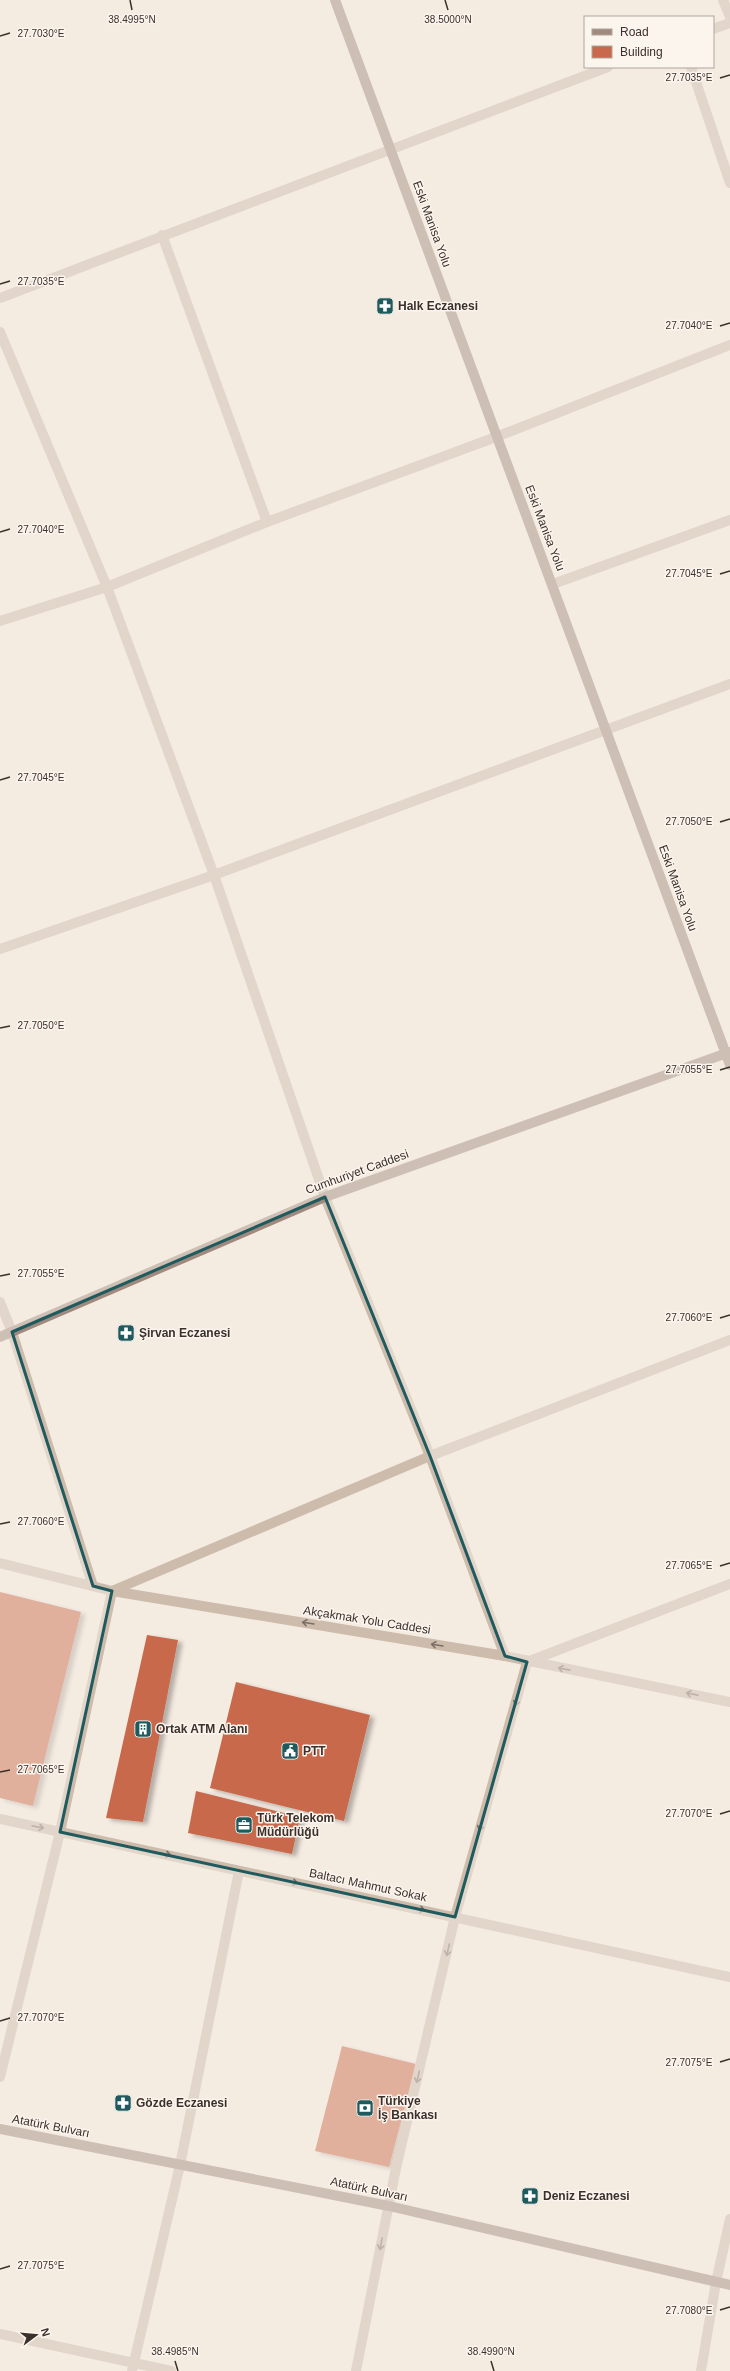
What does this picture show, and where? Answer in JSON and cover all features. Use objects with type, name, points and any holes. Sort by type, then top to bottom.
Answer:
[{"type":"main road","name":"Eski Manisa Yolu","points":[[335,0],[496,437],[553,584],[605,730],[728,1053],[730,1065]]},
{"type":"main road","name":"Cumhuriyet Caddesi","points":[[0,1336],[325,1197],[728,1053]]},
{"type":"main road","name":"Atatürk Bulvarı","points":[[0,2129],[389,2206],[730,2285]]},
{"type":"street","points":[[723,0],[730,17]]},
{"type":"street","points":[[714,28],[730,23]]},
{"type":"street","points":[[0,298],[162,235],[605,68]]},
{"type":"street","points":[[691,68],[730,183]]},
{"type":"street","points":[[162,235],[267,522]]},
{"type":"street","points":[[0,332],[107,587],[214,875],[325,1197],[430,1456],[505,1656]]},
{"type":"street","points":[[0,620],[107,587],[267,522],[496,437],[730,345]]},
{"type":"street","points":[[553,584],[730,520]]},
{"type":"street","points":[[0,949],[214,875],[730,684]]},
{"type":"street","points":[[0,1302],[12,1332],[93,1586]]},
{"type":"street","points":[[0,2077],[60,1832],[112,1591],[430,1456],[730,1340]]},
{"type":"street","name":"Akçakmak Yolu Caddesi","points":[[0,1563],[112,1591],[505,1656],[527,1662],[730,1702]]},
{"type":"street","points":[[356,2371],[389,2206],[455,1917],[527,1662],[730,1584]]},
{"type":"street","name":"Baltacı Mahmut Sokak","points":[[0,1819],[730,1977]]},
{"type":"street","points":[[133,2367],[180,2165],[239,1871]]},
{"type":"street","points":[[701,2371],[716,2282],[730,2219]]},
{"type":"street","points":[[0,2334],[133,2367],[171,2371]]},
{"type":"highlighted area","points":[[325,1197],[430,1456],[505,1656],[527,1662],[455,1917],[60,1832],[112,1591],[93,1586],[12,1332]]},
{"type":"building","points":[[0,1592],[81,1612],[33,1806],[0,1798]]},
{"type":"building","name":"Ortak ATM Alanı","points":[[147,1635],[178,1640],[143,1822],[106,1818]]},
{"type":"building","name":"PTT","points":[[236,1682],[370,1715],[344,1821],[210,1788]]},
{"type":"building","name":"Türk Telekom Müdürlüğü","points":[[196,1791],[300,1817],[292,1854],[188,1833]]},
{"type":"building","name":"Türkiye İş Bankası","points":[[342,2046],[416,2064],[389,2167],[315,2151]]},
{"type":"place","name":"Halk Eczanesi","points":[[385,306]]},
{"type":"place","name":"Şirvan Eczanesi","points":[[126,1333]]},
{"type":"place","name":"Ortak ATM Alanı","points":[[143,1729]]},
{"type":"place","name":"PTT","points":[[290,1751]]},
{"type":"place","name":"Türk Telekom Müdürlüğü","points":[[244,1825]]},
{"type":"place","name":"Gözde Eczanesi","points":[[123,2103]]},
{"type":"place","name":"Türkiye İş Bankası","points":[[365,2108]]},
{"type":"place","name":"Deniz Eczanesi","points":[[530,2196]]}]
